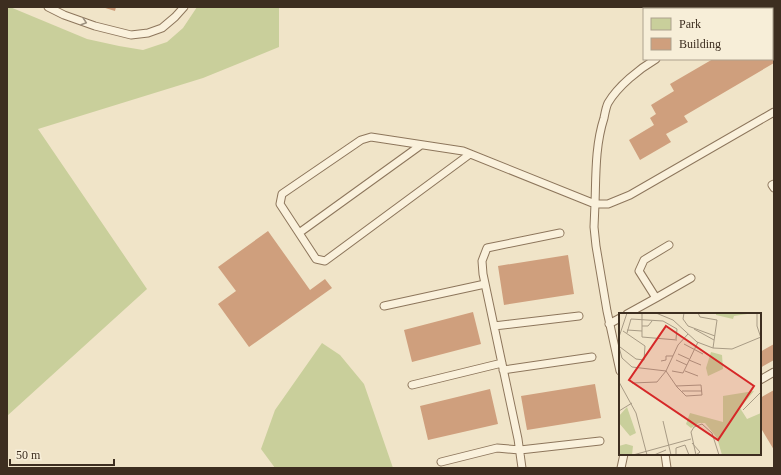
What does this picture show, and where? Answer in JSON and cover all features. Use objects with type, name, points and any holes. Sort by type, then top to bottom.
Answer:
[{"type":"lane","points":[[48,7],[64,15],[95,26],[131,35],[148,33],[162,28],[184,7]]},
{"type":"lane","points":[[64,15],[66,7]]},
{"type":"lane","points":[[619,367],[602,285],[594,227],[598,147],[608,104],[622,86],[643,66],[654,60]]},
{"type":"lane","points":[[470,154],[325,261],[316,259],[280,204],[282,194],[361,140],[371,137],[464,151],[595,204],[608,204],[630,195],[774,112]]},
{"type":"lane","points":[[299,233],[420,145]]},
{"type":"lane","points":[[774,184],[772,185],[774,188]]},
{"type":"lane","points":[[522,468],[520,450],[503,367],[482,274],[482,261],[487,248],[560,233]]},
{"type":"lane","points":[[656,298],[639,271],[644,260],[669,245]]},
{"type":"lane","points":[[629,313],[691,278]]},
{"type":"lane","points":[[384,306],[485,284]]},
{"type":"lane","points":[[494,326],[579,316]]},
{"type":"lane","points":[[609,324],[619,319]]},
{"type":"lane","points":[[412,385],[503,367],[592,357]]},
{"type":"lane","points":[[761,379],[774,372]]},
{"type":"lane","points":[[441,462],[497,448],[520,450],[600,441]]},
{"type":"lane","points":[[621,468],[624,455]]},
{"type":"lane","points":[[665,455],[667,468]]},
{"type":"green space","points":[[7,7],[87,39],[143,50],[167,42],[183,28],[197,7],[279,7],[279,47],[203,78],[38,129],[147,289],[7,416]]},
{"type":"green space","points":[[322,343],[340,355],[364,384],[393,468],[275,468],[261,449],[275,410]]},
{"type":"building","points":[[102,7],[116,7],[115,11]]},
{"type":"building","points":[[773,28],[774,30],[774,63],[684,116],[688,122],[666,134],[671,142],[640,160],[629,140],[654,125],[650,118],[656,114],[651,105],[674,91],[670,84],[711,60],[773,60]]},
{"type":"building","points":[[268,231],[310,290],[325,279],[332,288],[249,347],[218,304],[236,291],[218,267]]},
{"type":"building","points":[[568,255],[574,294],[504,305],[498,266]]},
{"type":"building","points":[[473,312],[481,344],[412,362],[404,330]]},
{"type":"building","points":[[774,344],[774,360],[761,367],[761,351]]},
{"type":"building","points":[[595,384],[601,418],[527,430],[521,396]]},
{"type":"building","points":[[490,389],[498,424],[428,440],[420,406]]},
{"type":"building","points":[[774,390],[774,450],[762,430],[761,431],[761,397]]}]
